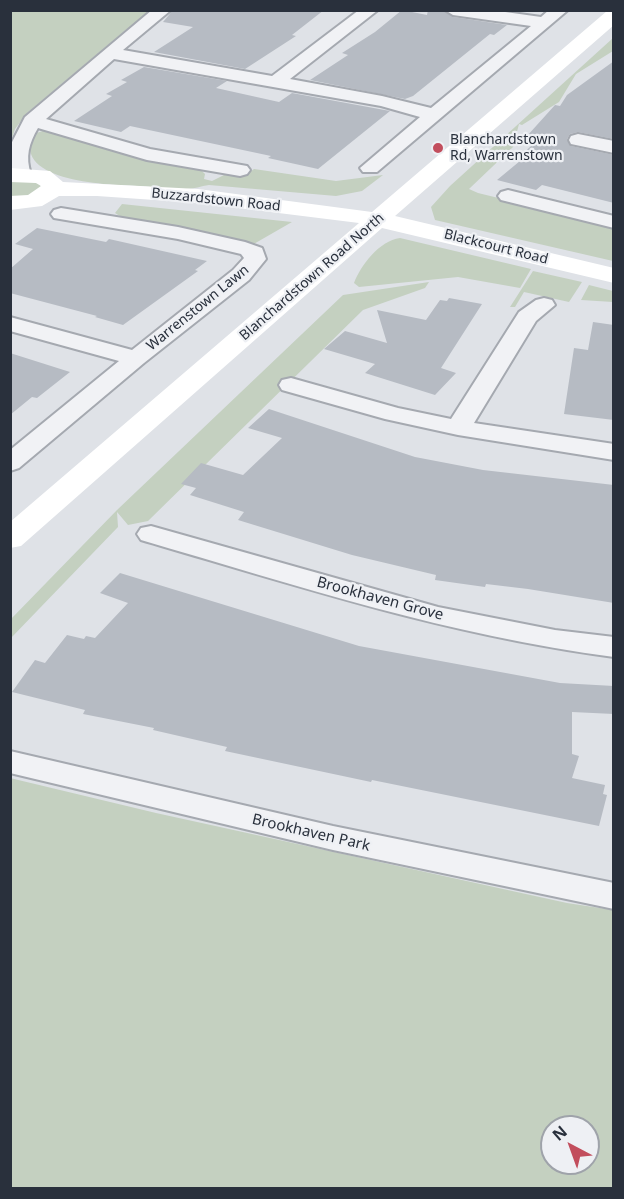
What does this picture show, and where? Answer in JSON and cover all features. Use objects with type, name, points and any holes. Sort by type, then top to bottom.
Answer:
[{"type":"main road","name":"Blanchardstown Road North","points":[[10,539],[614,15]]},
{"type":"main road","points":[[12,206],[34,201],[50,194],[53,189],[53,184],[42,176],[16,174]]},
{"type":"main road","name":"Buzzardstown Road","points":[[53,189],[97,189],[198,196],[379,219]]},
{"type":"main road","name":"Blackcourt Road","points":[[379,219],[614,276]]},
{"type":"street","points":[[16,174],[21,141],[32,121],[163,10]]},
{"type":"street","points":[[274,83],[370,10]]},
{"type":"street","points":[[453,10],[545,23]]},
{"type":"street","points":[[370,168],[560,10]]},
{"type":"street","points":[[111,53],[381,101],[435,115]]},
{"type":"street","points":[[32,121],[147,154],[240,170]]},
{"type":"street","points":[[578,140],[614,147]]},
{"type":"street","points":[[508,196],[614,222]]},
{"type":"street","name":"Warrenstown Lawn","points":[[10,463],[136,358],[241,275],[255,259],[254,253],[238,246],[178,233],[61,214]]},
{"type":"street","points":[[458,428],[527,317],[544,305]]},
{"type":"street","points":[[10,324],[136,358]]},
{"type":"street","points":[[291,385],[397,415],[458,428],[614,452]]},
{"type":"street","name":"Brookhaven Grove","points":[[151,534],[390,603],[488,628],[614,647]]},
{"type":"street","name":"Brookhaven Park","points":[[10,762],[333,838],[614,896]]},
{"type":"green space","points":[[10,11],[153,11],[127,29],[27,113],[15,129],[11,141]]},
{"type":"green space","points":[[613,38],[613,51],[576,74],[559,102],[522,125],[519,124],[513,147],[469,189],[613,226],[613,261],[435,220],[431,207],[450,186]]},
{"type":"green space","points":[[46,130],[167,163],[200,169],[205,174],[204,179],[212,181],[226,174],[247,174],[254,169],[336,181],[383,175],[362,191],[336,196],[209,185],[180,189],[88,182],[50,172],[36,163],[30,150],[33,134]]},
{"type":"green space","points":[[17,178],[40,184],[41,187],[30,196],[11,198],[11,179]]},
{"type":"green space","points":[[122,204],[292,222],[252,245],[123,218],[115,213]]},
{"type":"green space","points":[[400,238],[531,269],[520,288],[458,277],[359,287],[354,283],[361,269],[378,249]]},
{"type":"green space","points":[[533,271],[582,282],[569,302],[524,292],[515,307],[510,307]]},
{"type":"green space","points":[[429,282],[425,288],[363,310],[148,521],[128,525],[117,512],[118,527],[11,638],[11,619],[117,510],[343,295]]},
{"type":"green space","points":[[589,285],[613,291],[613,302],[581,300]]},
{"type":"green space","points":[[10,778],[156,813],[567,903],[613,910],[613,1188],[11,1188]]},
{"type":"building","points":[[173,10],[324,10],[292,35],[296,36],[245,69],[154,52],[193,27],[163,22]]},
{"type":"building","points":[[402,10],[427,15],[428,10],[443,10],[453,17],[507,25],[494,35],[490,34],[413,96],[405,99],[310,80],[348,55],[342,53],[375,32]]},
{"type":"building","points":[[614,61],[614,139],[578,132],[570,134],[567,139],[571,146],[614,155],[614,203],[542,185],[536,190],[497,180],[526,156],[521,155],[539,139],[527,136],[555,105],[560,106],[567,95]]},
{"type":"building","points":[[144,67],[227,81],[216,88],[279,102],[292,93],[390,111],[318,169],[268,158],[271,156],[130,126],[121,132],[74,121],[112,96],[106,94],[127,82],[121,80]]},
{"type":"building","points":[[37,228],[106,242],[109,239],[207,261],[195,270],[198,271],[123,325],[10,293],[10,269],[33,249],[15,244]]},
{"type":"building","points":[[449,298],[482,304],[441,368],[456,373],[435,395],[365,373],[375,364],[324,349],[345,331],[387,343],[377,310],[426,320],[440,300],[447,301]]},
{"type":"building","points":[[593,322],[614,325],[614,420],[564,414],[574,348],[588,350]]},
{"type":"building","points":[[10,353],[70,372],[37,398],[32,397],[10,415]]},
{"type":"building","points":[[269,409],[415,457],[483,470],[614,485],[614,603],[528,589],[486,584],[485,587],[435,580],[436,575],[352,555],[238,520],[244,512],[190,495],[196,488],[181,484],[201,463],[243,475],[282,438],[248,428]]},
{"type":"building","points":[[120,573],[359,646],[560,683],[614,686],[614,714],[572,712],[572,754],[579,756],[572,778],[605,785],[603,794],[607,795],[599,826],[225,751],[227,747],[153,730],[154,728],[83,714],[85,710],[12,692],[35,660],[45,663],[67,635],[84,639],[86,636],[95,638],[128,603],[100,593]]},
{"type":"place","name":"Blanchardstown Rd, Warrenstown","points":[[438,148]]}]
